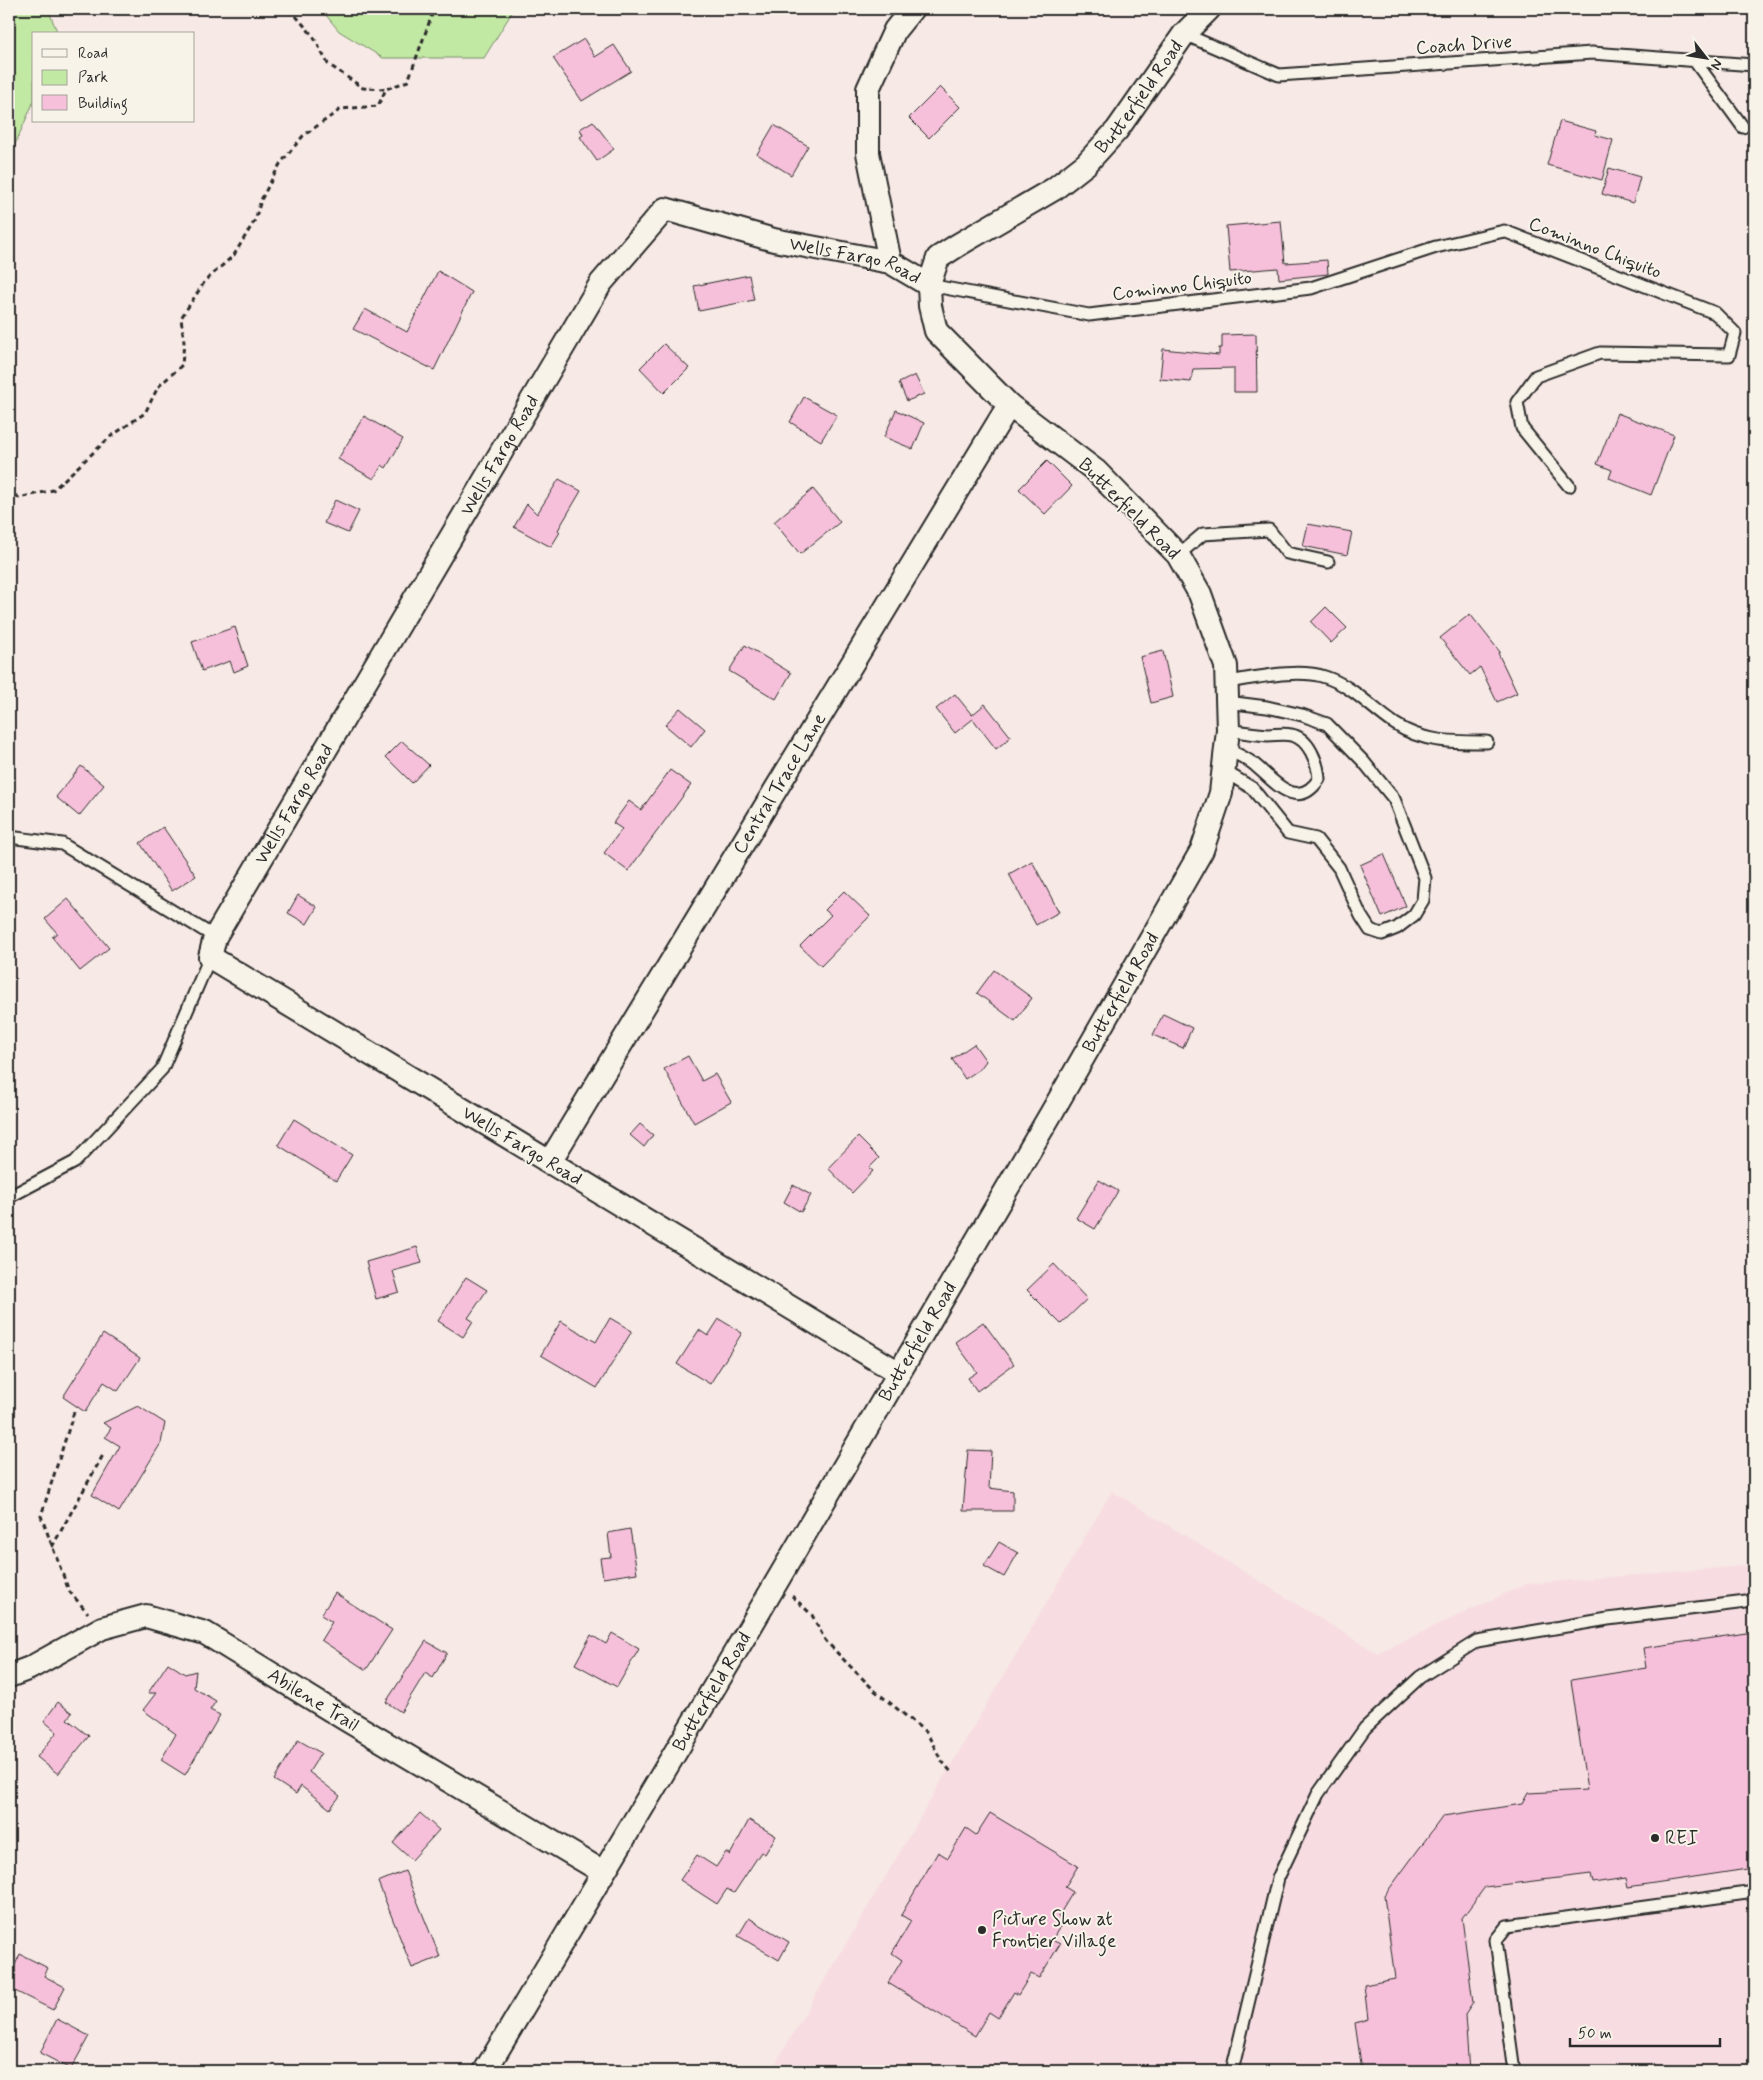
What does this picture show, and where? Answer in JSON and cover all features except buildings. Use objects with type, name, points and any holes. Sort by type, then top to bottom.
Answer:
[{"type":"street","points":[[890,262],[868,153],[868,89],[895,30],[912,9]]},
{"type":"street","name":"Butterfield Road","points":[[485,2071],[775,1586],[1052,1112],[1202,850],[1221,793],[1228,740],[1226,666],[1200,594],[1178,555],[1096,472],[1008,405],[936,330],[930,306],[929,285],[938,258],[1054,189],[1086,164],[1117,130],[1184,34],[1209,9]]},
{"type":"street","name":"Wells Fargo Road","points":[[898,1373],[549,1163],[212,947],[601,283],[665,209],[774,240],[890,262],[929,285]]},
{"type":"street","name":"Central Trace Lane","points":[[549,1163],[1008,405]]},
{"type":"street","name":"Abilene Trail","points":[[9,1676],[30,1668],[102,1628],[146,1616],[206,1633],[345,1719],[603,1872]]},
{"type":"lane","name":"Coach Drive","points":[[1184,34],[1279,75],[1592,53],[1754,66]]},
{"type":"lane","points":[[1694,60],[1743,127]]},
{"type":"lane","name":"Cominno Chiquito","points":[[929,285],[1089,315],[1311,288],[1436,247],[1504,232],[1715,312],[1735,333],[1729,355],[1600,353],[1536,376],[1518,402],[1522,428],[1569,486]]},
{"type":"lane","points":[[1178,555],[1203,534],[1269,530],[1287,552],[1328,562]]},
{"type":"lane","points":[[1226,692],[1279,675],[1323,676],[1346,684],[1396,725],[1421,737],[1450,742],[1487,742]]},
{"type":"lane","points":[[1224,771],[1252,788],[1288,834],[1316,839],[1339,868],[1361,916],[1370,930],[1382,934],[1397,928],[1414,915],[1423,900],[1425,878],[1394,798],[1363,761],[1327,724],[1302,715],[1267,707],[1226,692]]},
{"type":"lane","points":[[1270,735],[1291,735],[1300,738],[1307,745],[1313,757],[1319,779],[1307,791],[1295,794],[1286,792],[1228,740],[1270,735]]},
{"type":"lane","points":[[9,837],[62,844],[212,947],[162,1069],[75,1162],[9,1197]]},
{"type":"lane","points":[[1232,2071],[1278,1878],[1318,1794],[1364,1728],[1413,1683],[1477,1641],[1608,1619],[1754,1601]]},
{"type":"lane","points":[[1514,2071],[1496,1940],[1507,1926],[1754,1892]]},
{"type":"path","points":[[290,9],[313,36],[328,64],[363,88],[386,89],[408,81],[434,9]]},
{"type":"path","points":[[9,489],[19,498],[53,490],[110,437],[145,413],[158,387],[182,365],[184,342],[181,318],[205,281],[234,255],[255,220],[261,200],[280,164],[303,136],[341,109],[378,106],[386,89]]},
{"type":"path","points":[[74,1412],[40,1516],[69,1591],[102,1628]]},
{"type":"path","points":[[52,1547],[103,1455]]},
{"type":"path","points":[[775,1586],[797,1600],[812,1616],[825,1640],[874,1690],[927,1733],[941,1760],[952,1773]]},
{"type":"shaded area","points":[[1112,1491],[1377,1653],[1526,1584],[1754,1565],[1754,2071],[771,2071]]},
{"type":"green space","points":[[9,9],[48,9],[57,32],[32,32],[32,106],[9,158]]},
{"type":"green space","points":[[321,9],[514,9],[484,58],[383,58],[339,31]]},
{"type":"place","name":"REI","points":[[1655,1838]]},
{"type":"place","name":"Picture Show at Frontier Village","points":[[982,1930]]}]
